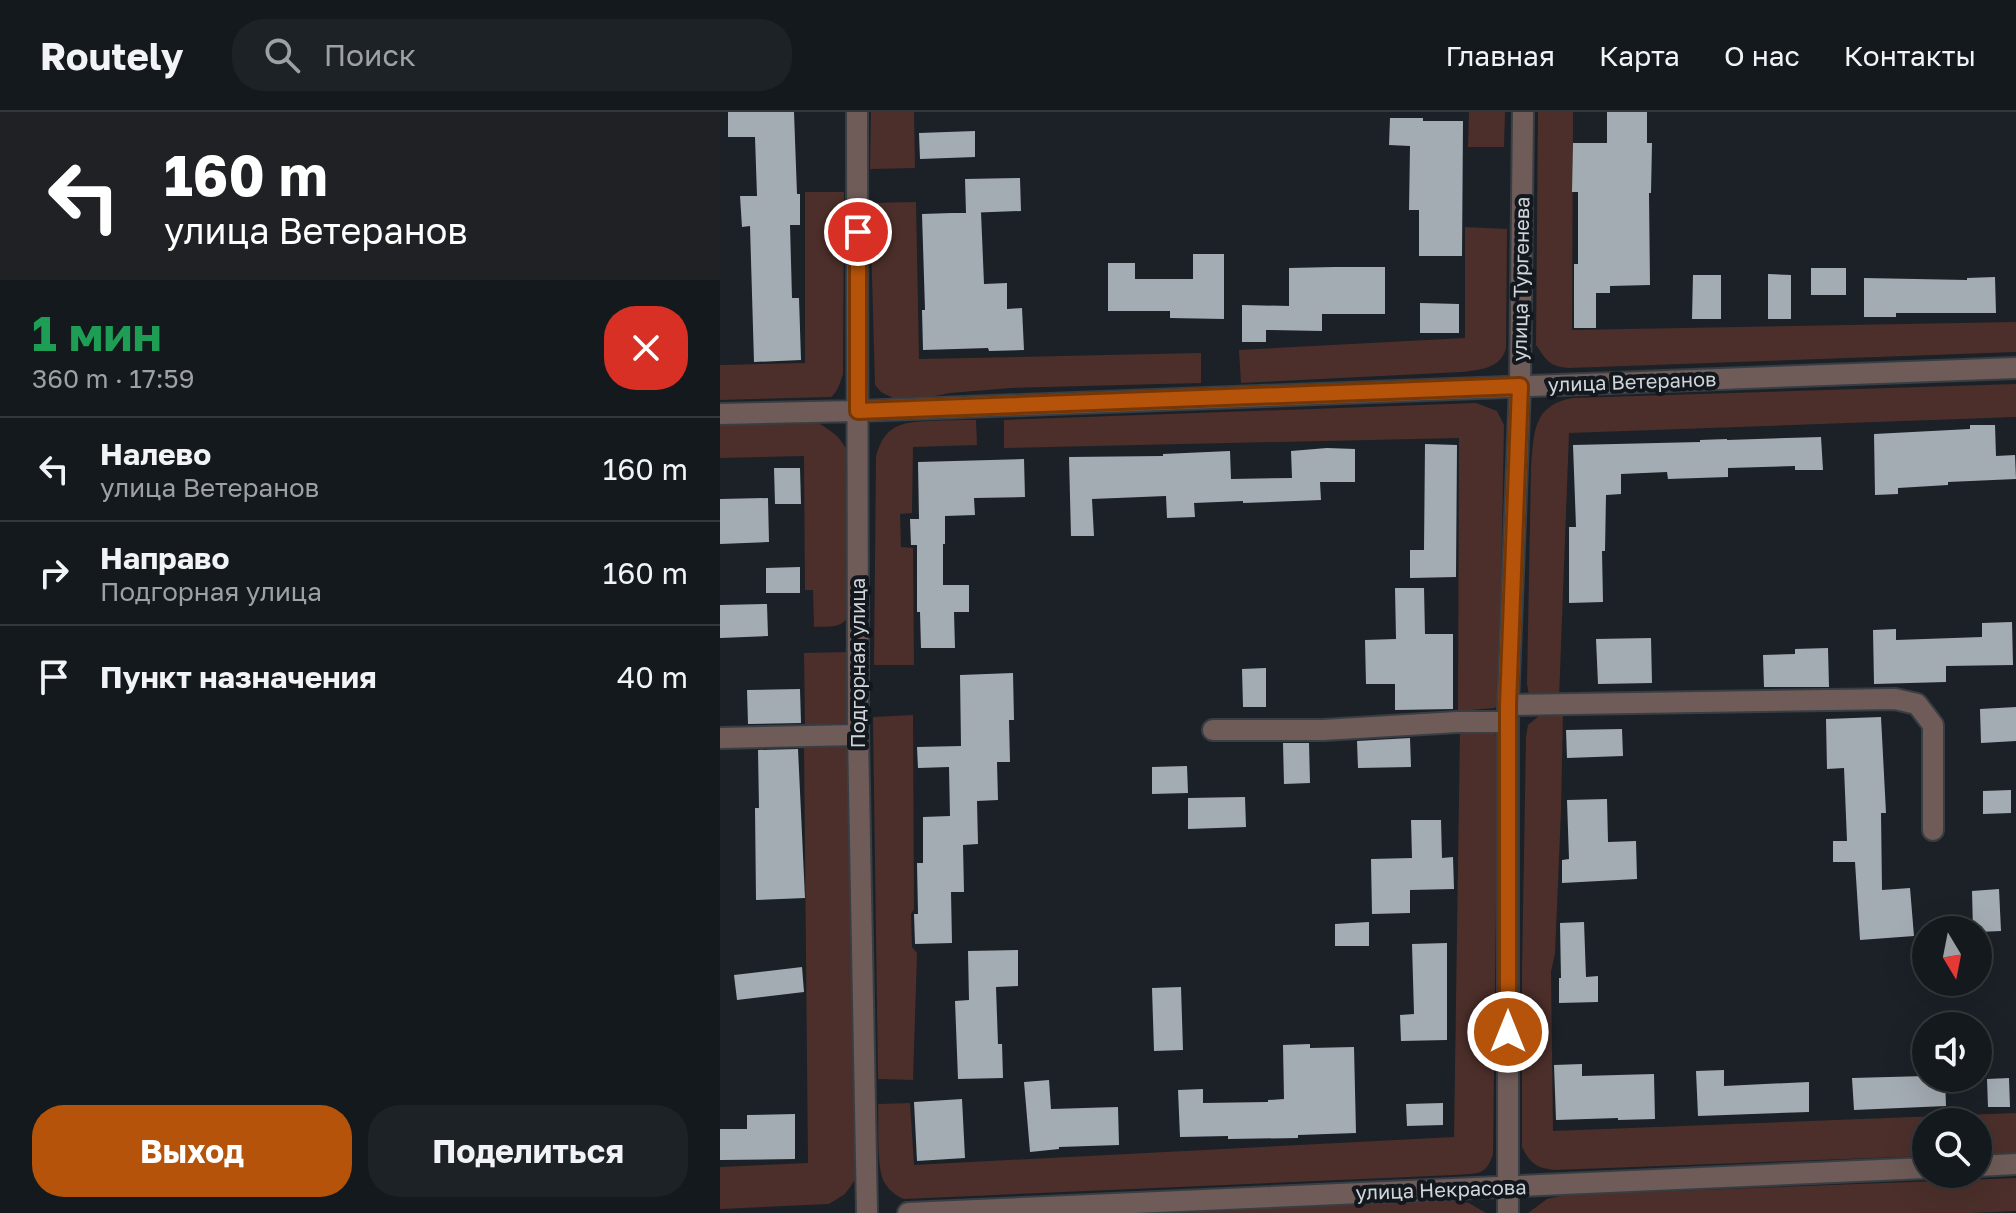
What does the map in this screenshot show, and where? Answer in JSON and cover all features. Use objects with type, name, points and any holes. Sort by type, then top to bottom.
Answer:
[{"type":"street","name":"Подгорная улица","points":[[857,112],[858,735],[867,1213]]},
{"type":"street","name":"улица Тургенева","points":[[1508,1213],[1508,714],[1520,386],[1523,112]]},
{"type":"street","name":"улица Ветеранов","points":[[720,414],[2016,368]]},
{"type":"street","points":[[1213,730],[1323,730],[1457,722],[1508,714],[1895,699],[1917,704],[1933,725],[1933,830]]},
{"type":"street","points":[[720,738],[858,735]]},
{"type":"street","points":[[1992,1165],[2016,1164]]},
{"type":"street","name":"улица Некрасова","points":[[908,1213],[1912,1169]]},
{"type":"shaded area","points":[[871,112],[914,112],[915,168],[870,169]]},
{"type":"shaded area","points":[[1469,112],[1505,112],[1504,147],[1468,147]]},
{"type":"shaded area","points":[[1538,112],[1573,112],[1572,330],[2016,322],[2016,352],[1568,368],[1552,364],[1536,345]]},
{"type":"shaded area","points":[[805,192],[844,192],[843,374],[840,384],[831,397],[720,400],[720,365],[805,363]]},
{"type":"shaded area","points":[[916,202],[919,359],[1201,353],[1201,383],[1010,388],[920,399],[895,399],[881,392],[875,385],[870,203]]},
{"type":"shaded area","points":[[1465,227],[1507,229],[1506,348],[1494,364],[1461,372],[1241,383],[1239,350],[1465,338]]},
{"type":"shaded area","points":[[2016,384],[2016,417],[1569,433],[1559,699],[1529,695],[1531,469],[1538,423],[1550,407],[1573,398]]},
{"type":"shaded area","points":[[1476,403],[1497,411],[1504,425],[1499,699],[1495,708],[1458,711],[1459,438],[1004,448],[1004,420]]},
{"type":"shaded area","points":[[976,420],[977,445],[913,447],[912,513],[900,514],[901,547],[913,548],[914,665],[874,665],[876,456],[880,446],[889,432],[903,424]]},
{"type":"shaded area","points":[[720,422],[818,423],[844,444],[848,617],[845,621],[833,626],[814,627],[813,590],[805,590],[804,456],[720,458]]},
{"type":"shaded area","points":[[851,652],[852,723],[805,725],[804,653]]},
{"type":"shaded area","points":[[1563,712],[1555,953],[1551,972],[1553,1131],[1912,1117],[1912,1157],[1554,1170],[1531,1161],[1522,1147],[1526,737],[1528,725],[1539,716]]},
{"type":"shaded area","points":[[913,715],[914,909],[911,914],[912,947],[917,953],[913,1080],[878,1079],[873,717]]},
{"type":"shaded area","points":[[1460,729],[1493,731],[1498,738],[1493,1154],[1487,1167],[1474,1174],[904,1199],[884,1182],[878,1144],[878,1104],[910,1103],[914,1165],[1454,1137]]},
{"type":"shaded area","points":[[851,743],[855,1180],[845,1194],[829,1204],[720,1209],[720,1167],[808,1163],[804,744]]},
{"type":"shaded area","points":[[2016,1113],[2016,1153],[1992,1154],[1992,1114]]},
{"type":"shaded area","points":[[2016,1178],[2016,1211],[1528,1213],[1547,1199],[1565,1195],[1912,1182],[1912,1188],[1992,1188],[1992,1179]]},
{"type":"shaded area","points":[[1454,1200],[1469,1203],[1486,1213],[1175,1213]]},
{"type":"building","points":[[728,112],[794,112],[800,225],[790,225],[792,298],[799,298],[801,360],[754,362],[750,226],[742,227],[740,196],[757,196],[755,137],[728,137]]},
{"type":"building","points":[[1607,112],[1647,112],[1647,143],[1652,143],[1650,285],[1610,286],[1610,293],[1596,293],[1596,328],[1574,328],[1578,192],[1572,192],[1573,143],[1607,143]]},
{"type":"building","points":[[1390,118],[1463,121],[1462,256],[1419,256],[1419,210],[1409,210],[1410,146],[1389,145]]},
{"type":"building","points":[[975,131],[975,157],[920,159],[919,133]]},
{"type":"building","points":[[1020,178],[1021,211],[966,213],[965,179]]},
{"type":"building","points":[[981,212],[984,284],[1007,283],[1007,309],[1022,308],[1024,350],[923,350],[922,214]]},
{"type":"building","points":[[1193,254],[1224,254],[1224,319],[1170,318],[1170,311],[1108,311],[1108,263],[1135,263],[1135,279],[1193,279]]},
{"type":"building","points":[[1385,267],[1385,314],[1322,314],[1322,331],[1266,330],[1266,342],[1242,342],[1242,305],[1289,306],[1289,268]]},
{"type":"building","points":[[1811,268],[1846,268],[1846,295],[1811,295]]},
{"type":"building","points":[[1768,274],[1791,275],[1791,319],[1768,319]]},
{"type":"building","points":[[1693,275],[1721,275],[1721,319],[1692,319]]},
{"type":"building","points":[[1995,277],[1996,313],[1896,313],[1896,317],[1864,317],[1864,278],[1967,280]]},
{"type":"building","points":[[1420,303],[1459,304],[1459,333],[1420,333]]},
{"type":"building","points":[[1970,425],[1995,425],[1996,456],[2015,455],[2016,479],[1948,482],[1948,485],[1898,488],[1898,494],[1875,495],[1874,434],[1970,429]]},
{"type":"building","points":[[1821,437],[1823,470],[1795,470],[1795,466],[1728,468],[1728,477],[1668,479],[1667,472],[1621,474],[1621,494],[1606,495],[1605,551],[1602,551],[1603,602],[1569,603],[1569,527],[1576,527],[1573,445]]},
{"type":"building","points":[[1425,444],[1457,445],[1456,577],[1410,578],[1410,550],[1424,550]]},
{"type":"building","points":[[1355,449],[1355,482],[1320,482],[1321,500],[1194,503],[1195,517],[1167,518],[1166,496],[1092,499],[1094,536],[1071,536],[1069,457],[1163,456],[1230,451],[1231,479],[1292,478],[1291,451]]},
{"type":"building","points":[[1024,459],[1025,497],[974,498],[975,515],[945,516],[943,585],[969,585],[969,612],[954,612],[955,648],[921,648],[920,612],[917,612],[917,545],[911,545],[910,519],[919,519],[918,462]]},
{"type":"building","points":[[774,468],[800,468],[801,504],[775,504]]},
{"type":"building","points":[[768,498],[769,542],[720,544],[720,499]]},
{"type":"building","points":[[800,567],[800,593],[766,593],[766,568]]},
{"type":"building","points":[[1395,588],[1424,588],[1425,634],[1453,634],[1453,709],[1395,710],[1395,684],[1366,684],[1365,640],[1396,639]]},
{"type":"building","points":[[767,604],[768,636],[720,638],[720,605]]},
{"type":"building","points":[[2012,622],[2013,665],[1946,666],[1946,682],[1874,684],[1873,630],[1896,629],[1896,640],[1982,637],[1982,623]]},
{"type":"building","points":[[1651,638],[1652,683],[1598,684],[1596,639]]},
{"type":"building","points":[[1828,648],[1829,687],[1764,687],[1763,655],[1795,654],[1795,649]]},
{"type":"building","points":[[1266,668],[1266,707],[1243,707],[1242,669]]},
{"type":"building","points":[[1013,673],[1014,720],[1009,720],[1010,762],[997,762],[998,800],[977,801],[978,844],[963,845],[964,892],[951,892],[952,943],[915,944],[917,863],[923,863],[923,817],[950,816],[949,767],[918,768],[917,747],[961,746],[960,675]]},
{"type":"building","points":[[800,689],[801,723],[748,724],[747,690]]},
{"type":"building","points":[[2016,707],[2016,741],[1981,743],[1980,709]]},
{"type":"building","points":[[1881,717],[1886,813],[1881,813],[1882,890],[1910,888],[1912,936],[1860,940],[1855,862],[1833,862],[1833,841],[1847,841],[1844,768],[1827,769],[1826,719]]},
{"type":"building","points":[[1622,729],[1623,756],[1567,758],[1566,730]]},
{"type":"building","points":[[1410,738],[1411,767],[1358,768],[1357,741]]},
{"type":"building","points":[[1283,743],[1309,743],[1310,783],[1284,784]]},
{"type":"building","points":[[798,749],[805,898],[756,900],[758,750]]},
{"type":"building","points":[[1187,766],[1188,793],[1152,794],[1152,767]]},
{"type":"building","points":[[2011,790],[2011,813],[1983,814],[1983,791]]},
{"type":"building","points":[[1245,797],[1246,827],[1188,829],[1188,798]]},
{"type":"building","points":[[1607,799],[1608,842],[1636,841],[1637,879],[1562,883],[1562,860],[1569,859],[1567,800]]},
{"type":"building","points":[[1411,820],[1441,820],[1442,858],[1453,857],[1454,889],[1410,890],[1410,913],[1372,914],[1371,859],[1412,858]]},
{"type":"building","points":[[1999,889],[2001,931],[1992,931],[1992,916],[1973,916],[1972,891]]},
{"type":"building","points":[[1369,922],[1369,946],[1335,946],[1335,924]]},
{"type":"building","points":[[1584,922],[1586,977],[1598,976],[1598,1002],[1559,1003],[1560,923]]},
{"type":"building","points":[[1447,943],[1447,1040],[1401,1041],[1400,1015],[1414,1014],[1412,944]]},
{"type":"building","points":[[1018,950],[1018,986],[996,987],[1003,1078],[958,1079],[955,1001],[969,1000],[968,951]]},
{"type":"building","points":[[802,967],[804,992],[737,1000],[734,975]]},
{"type":"building","points":[[1181,987],[1183,1050],[1154,1051],[1152,988]]},
{"type":"building","points":[[1310,1044],[1310,1048],[1354,1047],[1356,1133],[1298,1135],[1298,1138],[1180,1137],[1178,1090],[1203,1089],[1203,1103],[1284,1099],[1283,1045]]},
{"type":"building","points":[[1582,1064],[1582,1076],[1654,1074],[1655,1119],[1556,1120],[1554,1065]]},
{"type":"building","points":[[1724,1070],[1724,1086],[1809,1082],[1809,1112],[1698,1116],[1696,1071]]},
{"type":"building","points":[[1912,1076],[1912,1092],[1946,1092],[1946,1106],[1854,1110],[1852,1078]]},
{"type":"building","points":[[2009,1078],[2010,1107],[1988,1107],[1987,1092],[1992,1092],[1992,1079]]},
{"type":"building","points":[[1049,1080],[1051,1109],[1118,1107],[1119,1145],[1059,1147],[1030,1152],[1024,1082]]},
{"type":"building","points":[[962,1099],[965,1158],[917,1161],[914,1102]]},
{"type":"building","points":[[1443,1103],[1443,1125],[1407,1126],[1406,1104]]},
{"type":"building","points":[[795,1114],[795,1159],[720,1160],[720,1129],[747,1129],[747,1115]]},
{"type":"route","points":[[858,232],[858,411],[1520,386],[1508,705],[1508,1032]]}]
